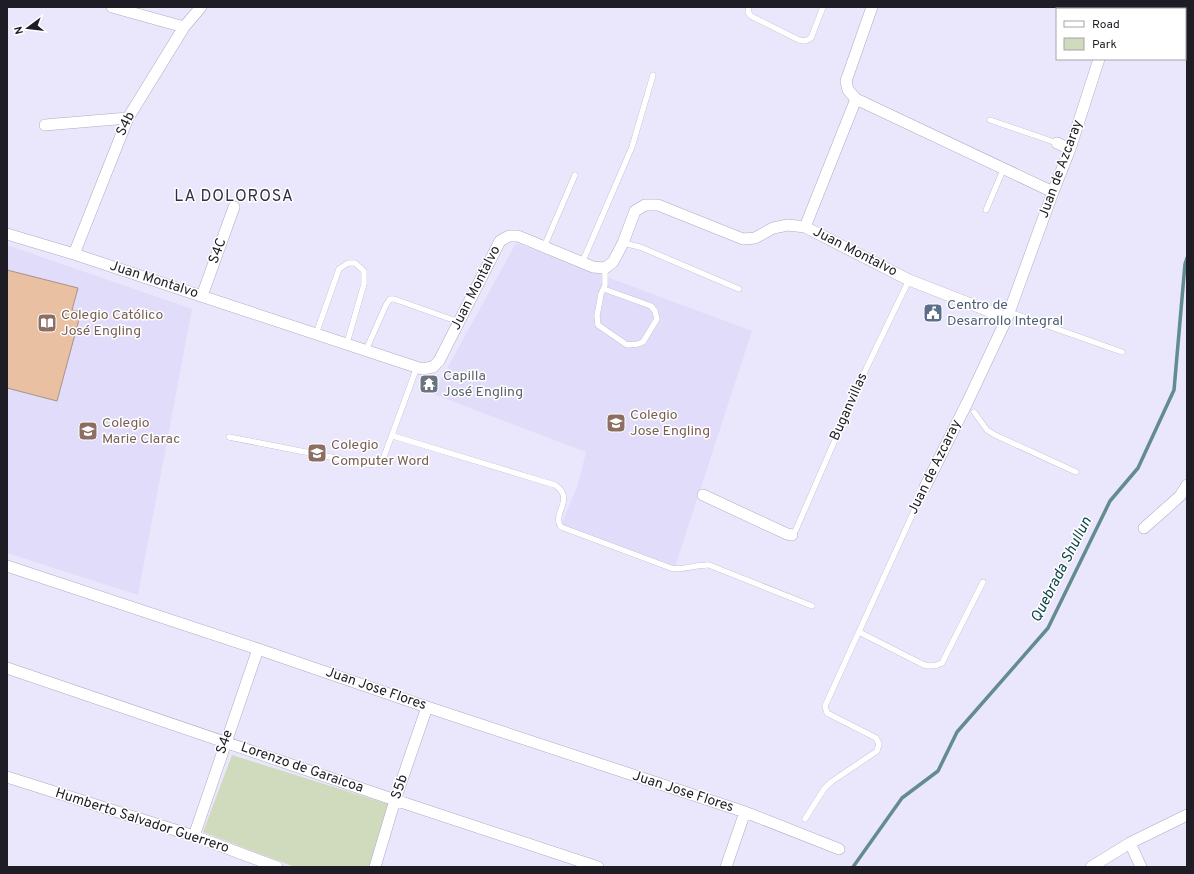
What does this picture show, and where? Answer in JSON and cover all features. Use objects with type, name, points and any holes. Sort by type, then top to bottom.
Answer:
[{"type":"street","points":[[112,7],[184,27]]},
{"type":"street","name":"S4b","points":[[74,254],[128,118],[184,27],[201,7]]},
{"type":"street","points":[[872,7],[846,81],[848,90],[856,99],[1053,192]]},
{"type":"street","name":"Juan de Azcaray","points":[[924,487],[970,408],[1008,315],[1070,149],[1099,60]]},
{"type":"street","points":[[805,227],[856,99]]},
{"type":"street","points":[[45,125],[128,118]]},
{"type":"street","points":[[1057,143],[1070,149]]},
{"type":"street","name":"Juan Montalvo","points":[[7,234],[74,254],[422,369],[433,367],[440,361],[500,241],[509,236],[518,236],[582,263],[593,267],[605,268],[613,262],[623,243],[635,211],[645,205],[658,204],[743,239],[755,238],[773,228],[788,225],[805,227],[909,280],[1008,315]]},
{"type":"street","name":"S4C","points":[[202,296],[234,207]]},
{"type":"street","points":[[1144,528],[1180,496],[1187,484]]},
{"type":"street","points":[[703,495],[792,535]]},
{"type":"street","name":"Juan Jose Flores","points":[[7,566],[745,812],[839,849]]},
{"type":"street","name":"S4e","points":[[194,836],[258,649]]},
{"type":"street","name":"Lorenzo de Garaicoa","points":[[7,668],[395,800],[598,867]]},
{"type":"street","name":"S5b","points":[[375,867],[395,800],[427,707]]},
{"type":"street","name":"Humberto Salvador Guerrero","points":[[7,777],[194,836],[277,867]]},
{"type":"street","points":[[726,867],[745,812]]},
{"type":"street","points":[[1092,867],[1130,843],[1187,815]]},
{"type":"street","points":[[1130,843],[1141,867]]},
{"type":"lane","points":[[749,7],[748,12],[751,16],[799,40],[806,41],[811,38],[823,7]]},
{"type":"lane","points":[[582,263],[632,147],[653,75]]},
{"type":"lane","points":[[990,120],[1057,143]]},
{"type":"lane","points":[[986,210],[1004,168]]},
{"type":"lane","points":[[544,247],[575,175]]},
{"type":"lane","points":[[623,243],[640,247],[739,289]]},
{"type":"lane","points":[[316,334],[339,269],[348,262],[355,263],[364,271],[364,284],[346,343]]},
{"type":"lane","points":[[604,289],[651,306],[655,311],[657,319],[643,342],[638,344],[627,344],[598,325],[597,316],[601,294],[604,289],[605,268]]},
{"type":"lane","name":"Buganvillas","points":[[792,535],[794,534],[866,368],[909,280]]},
{"type":"lane","points":[[366,350],[390,299],[394,299],[459,322]]},
{"type":"lane","points":[[1008,315],[1122,352]]},
{"type":"lane","points":[[229,437],[375,465],[382,462],[393,436],[417,367]]},
{"type":"lane","points":[[970,408],[987,430],[995,435],[1076,472]]},
{"type":"lane","points":[[393,436],[555,485],[560,489],[564,500],[558,519],[558,523],[561,527],[676,570],[697,565],[709,565],[812,606]]},
{"type":"lane","name":"Juan de Azcaray","points":[[805,819],[824,788],[877,751],[879,744],[876,738],[827,713],[825,706],[924,487]]},
{"type":"lane","points":[[859,632],[924,665],[930,667],[937,666],[942,663],[983,582]]},
{"type":"shaded area","name":"Colegio Jose Engling","points":[[516,243],[752,331],[675,567],[561,525],[578,484],[586,452],[433,394]]},
{"type":"shaded area","name":"Colegio Marie Clarac","points":[[7,245],[192,309],[138,595],[7,553]]},
{"type":"green space","points":[[232,755],[388,804],[369,867],[295,867],[203,832]]},
{"type":"building","points":[[7,270],[78,288],[72,310],[81,312],[57,401],[7,388]]},
{"type":"waterway","name":"Quebrada Shullun","points":[[853,867],[902,798],[938,771],[957,732],[1048,628],[1110,501],[1138,468],[1174,390],[1185,264],[1187,258]]},
{"type":"place","name":"Centro de Desarrollo Integral","points":[[933,313]]},
{"type":"place","name":"Colegio Católico José Engling","points":[[47,323]]},
{"type":"place","name":"Capilla José Engling","points":[[429,384]]},
{"type":"place","name":"Colegio Jose Engling","points":[[616,423]]},
{"type":"place","name":"Colegio Marie Clarac","points":[[88,431]]},
{"type":"place","name":"Colegio Computer Word","points":[[317,453]]},
{"type":"district","name":"LA DOLOROSA","points":[[234,197]]}]
